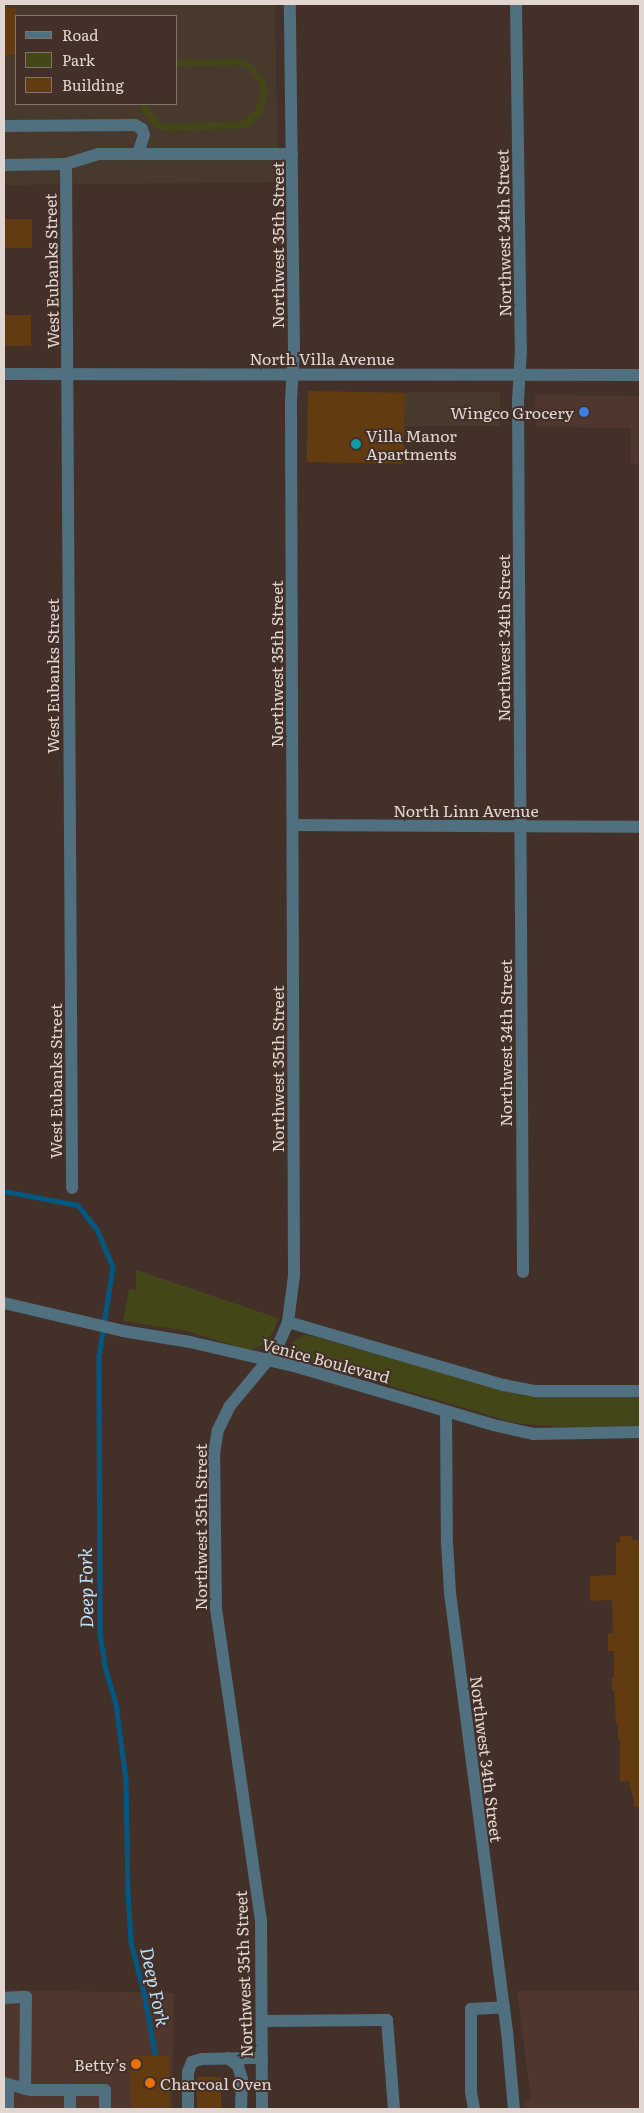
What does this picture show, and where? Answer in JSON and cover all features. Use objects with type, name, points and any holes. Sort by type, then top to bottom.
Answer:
[{"type":"street","name":"Northwest 35th Street","points":[[262,2109],[261,1921],[216,1610],[213,1461],[215,1442],[222,1418],[268,1360],[288,1322],[294,1275],[292,154],[290,4]]},
{"type":"street","name":"Northwest 34th Street","points":[[516,4],[521,350],[519,375],[523,1272]]},
{"type":"street","points":[[4,126],[136,125],[142,128],[144,135],[138,154]]},
{"type":"street","points":[[4,165],[66,164],[98,154],[292,154]]},
{"type":"street","name":"West Eubanks Street","points":[[66,164],[72,1188]]},
{"type":"street","name":"North Villa Avenue","points":[[4,374],[640,376]]},
{"type":"street","name":"North Linn Avenue","points":[[292,825],[640,827]]},
{"type":"street","name":"Venice Boulevard","points":[[4,1303],[123,1331],[190,1342],[268,1360],[534,1434],[640,1432]]},
{"type":"street","name":"Venice Boulevard","points":[[288,1322],[519,1388],[535,1391],[640,1391]]},
{"type":"street","name":"Northwest 34th Street","points":[[446,1411],[447,1542],[450,1593],[504,2007],[514,2109]]},
{"type":"street","points":[[4,1998],[26,1997],[26,2089]]},
{"type":"street","points":[[474,2109],[471,2092],[471,2010],[504,2007]]},
{"type":"street","points":[[262,2021],[387,2020],[394,2109]]},
{"type":"street","points":[[228,2058],[238,2066],[242,2079],[241,2109]]},
{"type":"street","points":[[188,2109],[188,2072],[192,2062],[202,2059],[262,2058]]},
{"type":"street","points":[[8,2109],[6,2083],[26,2089],[105,2090],[106,2109]]},
{"type":"street","points":[[70,2090],[70,2109]]},
{"type":"shaded area","points":[[4,4],[275,4],[278,182],[4,185]]},
{"type":"shaded area","points":[[405,392],[500,392],[500,426],[405,426]]},
{"type":"shaded area","name":"Wingco Grocery","points":[[535,395],[640,396],[640,464],[631,463],[631,428],[536,427]]},
{"type":"shaded area","points":[[4,1990],[174,1993],[172,2109],[4,2109]]},
{"type":"shaded area","points":[[517,1991],[638,1991],[640,2109],[524,2109],[524,2101],[531,2099]]},
{"type":"green space","points":[[237,59],[254,66],[265,81],[267,90],[263,112],[247,128],[168,131],[156,128],[142,111],[140,105],[147,105],[150,111],[162,123],[243,121],[255,110],[260,99],[261,86],[249,69],[241,65],[178,66],[178,60]]},
{"type":"green space","points":[[136,1270],[278,1318],[273,1332],[263,1345],[249,1350],[187,1331],[123,1321],[129,1289],[136,1290]]},
{"type":"green space","points":[[305,1334],[524,1396],[640,1397],[640,1426],[558,1427],[515,1423],[297,1358],[291,1343]]},
{"type":"building","points":[[4,8],[16,8],[15,55],[4,55]]},
{"type":"building","points":[[4,219],[32,219],[32,248],[4,248]]},
{"type":"building","points":[[4,315],[31,315],[31,346],[4,346]]},
{"type":"building","name":"Villa Manor Apartments","points":[[308,391],[405,393],[404,464],[307,462]]},
{"type":"building","points":[[620,1536],[632,1536],[632,1540],[640,1540],[640,1807],[635,1807],[629,1781],[620,1781],[620,1739],[618,1739],[618,1723],[616,1723],[614,1690],[612,1690],[614,1651],[608,1651],[608,1633],[613,1633],[612,1600],[590,1601],[590,1576],[616,1575],[616,1543],[620,1543]]},
{"type":"building","name":"Charcoal Oven","points":[[131,2056],[169,2056],[169,2109],[131,2109]]},
{"type":"building","points":[[197,2077],[221,2077],[221,2109],[197,2109]]},
{"type":"waterway","name":"Deep Fork","points":[[4,1191],[78,1205],[97,1229],[113,1267],[99,1356],[100,1633],[105,1666],[116,1704],[126,1780],[131,1942],[144,1993],[155,2053]]},
{"type":"place","name":"Wingco Grocery","points":[[584,412]]},
{"type":"place","name":"Villa Manor Apartments","points":[[356,444]]},
{"type":"place","name":"Betty’s","points":[[136,2064]]},
{"type":"place","name":"Charcoal Oven","points":[[150,2083]]}]
